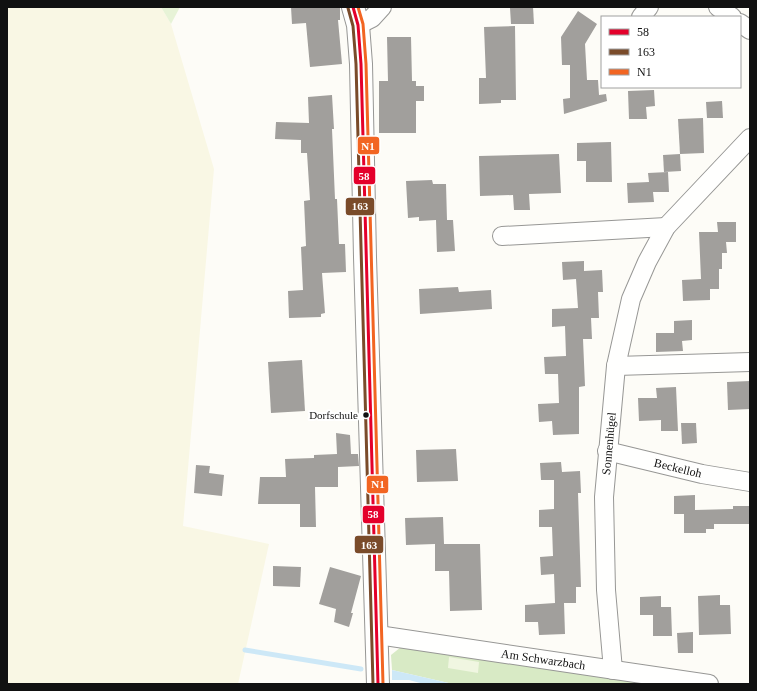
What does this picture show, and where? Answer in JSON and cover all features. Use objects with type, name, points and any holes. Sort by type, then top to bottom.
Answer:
[{"type":"street","points":[[378,684],[378,635],[365,265],[361,64],[356,16],[372,18],[382,7]]},
{"type":"street","points":[[642,16],[649,7]]},
{"type":"street","points":[[718,7],[731,16]]},
{"type":"street","points":[[741,23],[750,30]]},
{"type":"street","name":"Sonnenhügel","points":[[613,670],[604,545],[604,497],[607,451],[616,366],[631,299],[647,262],[666,227],[750,138]]},
{"type":"street","points":[[502,236],[666,227]]},
{"type":"street","points":[[616,366],[750,362]]},
{"type":"street","name":"Beckelloh","points":[[607,451],[702,474],[750,482]]},
{"type":"street","name":"Am Schwarzbach","points":[[378,635],[709,684]]},
{"type":"shaded area","points":[[7,7],[161,7],[171,24],[214,169],[183,526],[269,544],[238,684],[7,684]]},
{"type":"green space","points":[[161,7],[180,7],[171,24]]},
{"type":"green space","points":[[401,647],[653,684],[453,684],[392,670],[391,655]]},
{"type":"green space","points":[[449,657],[479,662],[478,673],[448,668]]},
{"type":"water","points":[[392,670],[453,684],[424,684],[409,680],[392,680]]},
{"type":"building","points":[[291,7],[340,7],[340,20],[338,20],[342,64],[310,67],[306,23],[292,24]]},
{"type":"building","points":[[533,7],[534,24],[511,24],[510,8]]},
{"type":"building","points":[[578,11],[597,24],[585,44],[587,80],[598,80],[599,95],[606,94],[607,101],[564,114],[563,99],[570,98],[570,65],[562,65],[561,37]]},
{"type":"building","points":[[515,26],[516,100],[501,100],[501,103],[479,104],[479,78],[486,78],[484,27]]},
{"type":"building","points":[[387,37],[411,37],[412,81],[416,81],[416,86],[424,86],[424,101],[416,101],[416,133],[379,133],[379,81],[388,81]]},
{"type":"building","points":[[654,90],[655,106],[646,107],[647,119],[629,119],[628,91]]},
{"type":"building","points":[[332,95],[335,199],[337,199],[339,244],[345,244],[346,272],[322,273],[325,313],[321,314],[321,317],[289,318],[288,291],[303,290],[301,247],[306,246],[304,201],[310,200],[307,153],[301,153],[301,140],[275,139],[276,122],[309,123],[308,97]]},
{"type":"building","points":[[722,101],[723,118],[707,118],[706,102]]},
{"type":"building","points":[[703,118],[704,153],[680,154],[678,119]]},
{"type":"building","points":[[611,142],[612,182],[586,182],[586,161],[577,161],[577,143]]},
{"type":"building","points":[[559,154],[561,193],[529,194],[530,210],[514,210],[513,195],[480,196],[479,156]]},
{"type":"building","points":[[680,154],[681,171],[664,172],[663,155]]},
{"type":"building","points":[[668,172],[669,192],[653,192],[654,202],[628,203],[627,183],[649,182],[648,173]]},
{"type":"building","points":[[432,180],[433,184],[446,184],[447,220],[453,220],[455,251],[437,252],[436,220],[419,221],[419,217],[408,218],[406,181]]},
{"type":"building","points":[[717,222],[736,222],[736,242],[726,242],[727,253],[722,253],[722,269],[719,269],[719,289],[710,289],[710,300],[683,301],[682,280],[701,279],[699,232],[718,232]]},
{"type":"building","points":[[584,261],[584,271],[602,270],[603,292],[598,292],[599,318],[591,318],[592,339],[583,339],[585,386],[579,387],[579,434],[553,435],[552,421],[539,422],[538,404],[559,403],[558,374],[545,374],[544,357],[566,356],[565,326],[552,327],[552,309],[578,308],[576,279],[563,280],[562,262]]},
{"type":"building","points":[[458,287],[459,292],[491,290],[492,309],[420,314],[419,289]]},
{"type":"building","points":[[692,320],[692,340],[682,341],[683,351],[656,352],[656,333],[674,333],[674,321]]},
{"type":"building","points":[[302,360],[305,411],[271,413],[268,362]]},
{"type":"building","points":[[750,381],[750,409],[728,410],[727,382]]},
{"type":"building","points":[[676,387],[678,431],[661,431],[661,420],[639,421],[638,398],[657,398],[656,388]]},
{"type":"building","points":[[681,423],[696,423],[697,443],[682,444]]},
{"type":"building","points":[[336,433],[350,435],[351,454],[358,454],[359,466],[338,467],[338,487],[315,487],[316,527],[300,527],[300,504],[258,504],[260,477],[286,477],[285,459],[314,458],[314,455],[337,454]]},
{"type":"building","points":[[456,449],[458,481],[417,482],[416,450]]},
{"type":"building","points":[[561,462],[562,472],[580,471],[581,493],[578,493],[581,587],[576,587],[576,603],[564,603],[565,634],[539,635],[538,622],[525,622],[525,605],[555,603],[554,574],[541,575],[540,557],[553,556],[552,527],[539,527],[539,510],[554,509],[554,480],[541,480],[540,463]]},
{"type":"building","points":[[196,465],[210,466],[209,473],[224,475],[222,496],[194,493]]},
{"type":"building","points":[[695,495],[695,510],[733,509],[733,506],[750,506],[750,524],[714,524],[714,529],[706,529],[706,533],[684,533],[684,514],[674,514],[674,496]]},
{"type":"building","points":[[443,517],[444,544],[480,544],[482,610],[450,611],[449,571],[435,571],[435,544],[406,545],[405,518]]},
{"type":"building","points":[[273,566],[301,567],[300,587],[273,586]]},
{"type":"building","points":[[330,567],[361,576],[351,613],[353,613],[349,627],[334,622],[336,609],[319,604]]},
{"type":"building","points":[[720,595],[720,605],[730,605],[731,634],[699,635],[698,596]]},
{"type":"building","points":[[661,596],[661,607],[671,607],[672,636],[653,636],[653,615],[640,615],[640,597]]},
{"type":"building","points":[[693,632],[693,653],[678,653],[677,633]]},
{"type":"waterway","points":[[245,650],[361,669]]},
{"type":"transit line","name":"58","points":[[353,7],[358,25],[361,64],[378,684]]},
{"type":"transit line","name":"N1","points":[[358,7],[363,24],[366,64],[383,684]]},
{"type":"transit line","name":"163","points":[[348,8],[353,26],[356,64],[373,684]]},
{"type":"place","name":"Dorfschule","points":[[366,415]]}]
